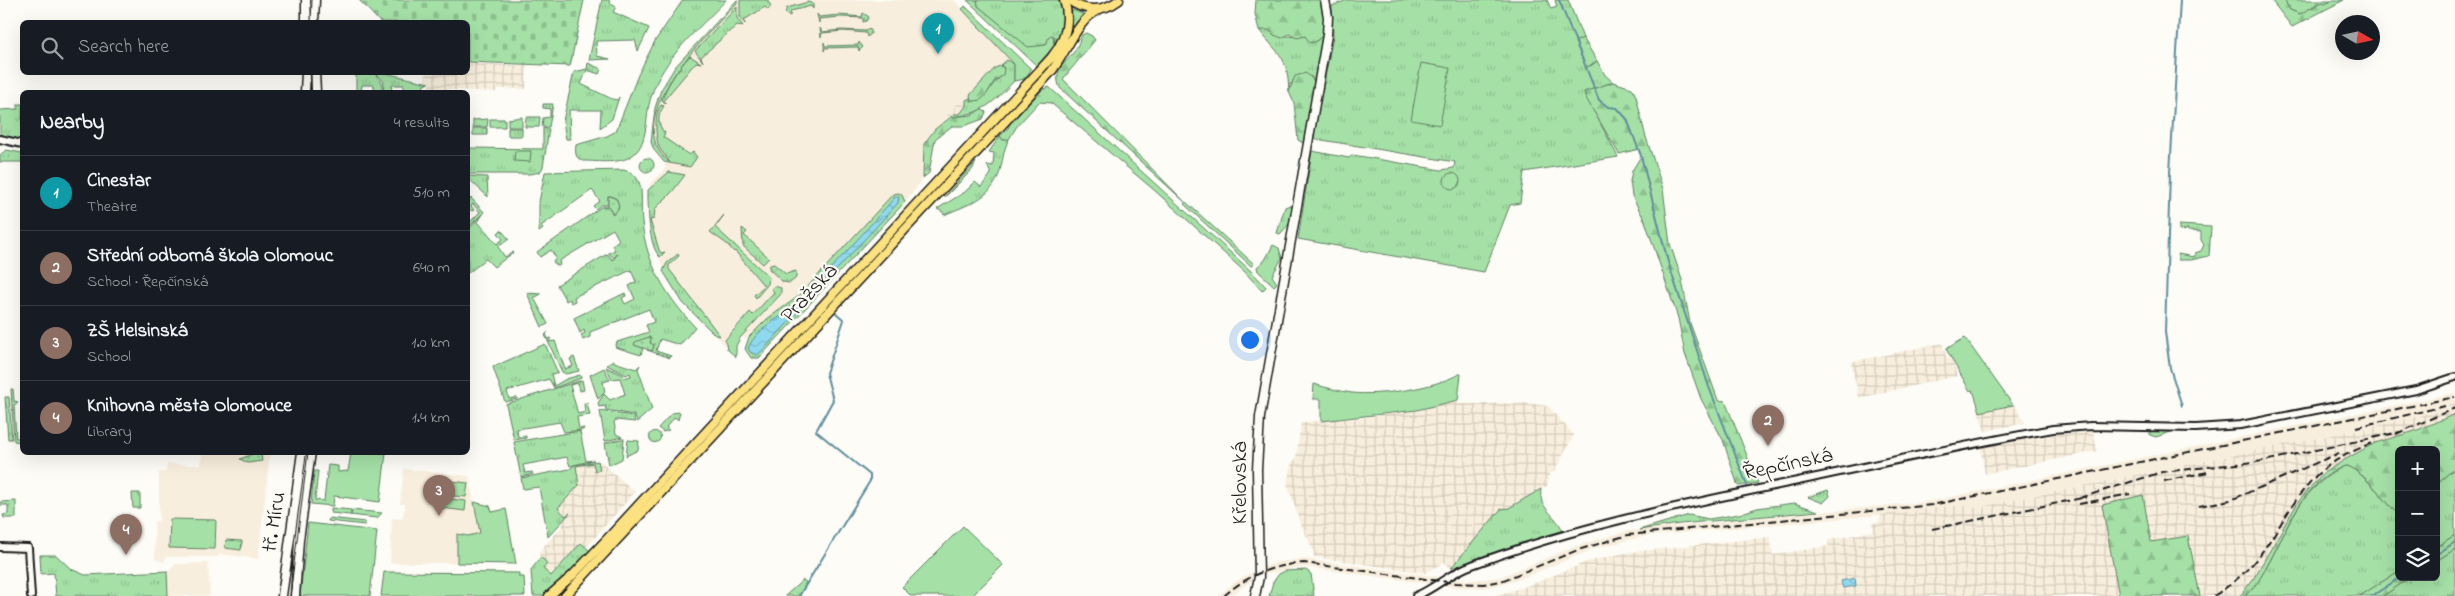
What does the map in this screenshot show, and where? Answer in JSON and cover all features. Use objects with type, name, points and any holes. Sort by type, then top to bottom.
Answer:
[{"type":"main road","points":[[306,0],[306,20]]},
{"type":"main road","points":[[314,0],[314,20]]},
{"type":"main road","name":"Pražská","points":[[549,596],[572,576],[608,538],[1051,58],[1060,44],[1067,25],[1067,12],[1064,0]]},
{"type":"main road","points":[[1069,0],[1083,7],[1100,8]]},
{"type":"main road","name":"Pražská","points":[[565,596],[1045,78],[1064,54],[1082,22],[1100,8],[1119,0]]},
{"type":"main road","name":"Křelovská","points":[[1255,596],[1259,573],[1259,432],[1267,371],[1327,38],[1328,17],[1325,0]]},
{"type":"main road","points":[[306,75],[306,90]]},
{"type":"main road","points":[[315,75],[316,90]]},
{"type":"main road","name":"tř. Míru","points":[[282,594],[302,455]]},
{"type":"main road","name":"tř. Míru","points":[[295,596],[298,554],[311,455]]},
{"type":"street","points":[[0,139],[20,144]]},
{"type":"street","name":"Řepčínská","points":[[1416,596],[1457,571],[1477,563],[1576,531],[1669,508],[2053,430],[2096,426],[2217,427],[2259,422],[2408,392],[2455,377]]},
{"type":"street","points":[[0,546],[28,548],[31,596]]},
{"type":"shaded area","points":[[736,0],[767,0],[770,2],[772,0],[954,0],[1014,64],[1014,81],[995,101],[972,115],[951,117],[944,120],[924,144],[923,179],[905,202],[902,195],[893,194],[799,296],[767,319],[746,339],[742,336],[729,350],[679,297],[669,282],[652,240],[648,199],[650,183],[665,169],[665,163],[654,150],[651,142],[652,122],[659,94],[678,62]]},
{"type":"shaded area","points":[[470,63],[527,66],[526,89],[497,89],[496,92],[432,89],[429,87],[429,83],[425,83],[426,75],[470,75]]},
{"type":"shaded area","points":[[960,101],[966,106],[960,114],[950,117],[947,115]]},
{"type":"shaded area","points":[[1942,343],[1946,356],[1953,361],[1957,376],[1859,398],[1851,362]]},
{"type":"shaded area","points":[[2455,393],[2455,401],[2448,403],[2449,408],[2395,422],[1970,509],[1966,506],[1949,506],[1912,512],[1646,536],[1596,548],[1515,581],[1483,588],[1456,587],[1304,567],[1270,573],[1253,580],[1230,596],[1218,596],[1233,583],[1257,569],[1278,562],[1304,559],[1457,579],[1471,580],[1500,577],[1576,546],[1627,531],[1931,501]]},
{"type":"shaded area","points":[[1458,400],[1460,404],[1527,403],[1548,406],[1574,435],[1554,472],[1550,474],[1547,486],[1509,508],[1501,510],[1451,568],[1444,562],[1425,573],[1314,557],[1287,483],[1292,462],[1296,459],[1301,422],[1363,418],[1417,410]]},
{"type":"shaded area","points":[[2455,401],[2455,414],[2415,431],[2375,443],[2322,475],[2298,502],[2254,578],[2240,596],[1494,596],[1527,586],[1587,562],[1624,553],[1770,537],[1773,555],[1828,546],[1828,540],[1874,531],[1872,523],[1879,522],[1881,515],[1949,506],[1966,506],[1970,509],[2395,422],[2449,408],[2448,403]]},
{"type":"shaded area","points":[[2014,404],[2025,423],[1985,431],[1978,411]]},
{"type":"shaded area","points":[[2093,431],[2097,451],[1985,474],[1980,447],[2065,433]]},
{"type":"shaded area","points":[[202,455],[270,455],[258,559],[220,554],[217,557],[166,557],[164,562],[155,559],[154,522],[159,521],[159,472],[166,472],[167,464],[201,465]]},
{"type":"shaded area","points":[[600,461],[635,492],[552,586],[541,580],[539,552],[563,525],[554,509],[575,465]]},
{"type":"shaded area","points":[[404,469],[469,476],[480,533],[468,536],[457,534],[457,563],[390,563],[392,518],[402,519],[405,509],[405,504],[400,504]]},
{"type":"shaded area","points":[[208,563],[210,596],[168,596],[168,573],[175,564]]},
{"type":"green space","points":[[359,0],[584,0],[570,66],[470,62],[470,20],[378,20]]},
{"type":"green space","points":[[602,0],[609,0],[616,7],[613,12],[649,28],[638,51],[635,40],[596,41],[597,56],[610,59],[589,60]]},
{"type":"green space","points":[[683,0],[726,0],[683,44],[664,69],[651,97],[644,135],[639,149],[623,160],[603,162],[580,160],[576,155],[576,145],[607,136],[616,131],[638,75],[655,41]]},
{"type":"green space","points":[[737,0],[737,3],[688,57],[672,79],[660,102],[653,123],[655,108],[661,90],[675,67]]},
{"type":"green space","points":[[740,0],[767,0],[771,6],[768,10],[765,7],[744,20],[745,24],[740,17]]},
{"type":"green space","points":[[967,0],[977,0],[978,6],[1028,47],[1046,45],[1049,36],[1053,35],[1054,46],[1037,66]]},
{"type":"green space","points":[[977,0],[1060,0],[1063,23],[1054,46],[1055,36],[1046,45],[1028,48],[978,6]]},
{"type":"green space","points":[[1256,0],[1322,0],[1325,16],[1323,35],[1315,42],[1310,43],[1305,36],[1297,38],[1289,34],[1282,38],[1274,35],[1269,30],[1259,30],[1255,14]]},
{"type":"green space","points":[[1347,0],[1547,0],[1551,9],[1557,7],[1555,0],[1568,0],[1583,38],[1575,42],[1591,66],[1597,61],[1605,75],[1613,82],[1584,92],[1618,157],[1524,172],[1520,203],[1510,205],[1484,272],[1298,239],[1312,151],[1349,158],[1353,155],[1441,170],[1454,168],[1455,162],[1313,137],[1333,37],[1332,6]]},
{"type":"green space","points":[[2271,0],[2284,0],[2290,10],[2300,14],[2322,2],[2344,0],[2292,27]]},
{"type":"green space","points":[[2284,0],[2332,0],[2325,4],[2319,3],[2300,14],[2290,10]]},
{"type":"green space","points":[[808,2],[813,4],[813,9],[811,6],[791,11],[790,16],[785,13],[787,8]]},
{"type":"green space","points":[[965,6],[1031,69],[1025,79],[1014,81],[1014,64],[962,9]]},
{"type":"green space","points":[[737,7],[737,18],[743,26],[737,25],[701,57],[703,62],[695,51]]},
{"type":"green space","points":[[1072,10],[1083,14],[1070,36]]},
{"type":"green space","points":[[863,13],[869,17],[863,22],[863,18],[840,17],[819,19],[819,23],[817,14],[819,17],[840,15],[862,17]]},
{"type":"green space","points":[[820,28],[822,32],[841,30],[866,31],[867,29],[871,30],[871,34],[867,37],[866,33],[843,31],[822,33],[821,37]]},
{"type":"green space","points":[[1265,29],[1274,35],[1305,36],[1315,42],[1323,35],[1315,82],[1311,76],[1290,84],[1289,92],[1287,70],[1282,57],[1259,30]]},
{"type":"green space","points":[[1086,33],[1095,40],[1063,79],[1186,203],[1060,88],[1058,73],[1077,47],[1082,35]]},
{"type":"green space","points":[[1583,38],[1597,61],[1586,68],[1575,42]]},
{"type":"green space","points":[[824,42],[825,46],[858,45],[859,42],[863,47],[859,51],[858,47],[825,48],[824,51]]},
{"type":"green space","points":[[690,56],[701,63],[696,62],[664,100],[666,104],[662,100],[670,82]]},
{"type":"green space","points":[[1007,60],[1014,64],[1014,81],[1007,89],[987,106],[979,110],[951,117],[954,114],[960,114],[966,106],[966,100],[970,98],[971,101],[977,101],[985,96],[1001,77],[1004,68],[1001,65]]},
{"type":"green space","points":[[588,63],[601,69],[599,74],[587,70],[581,84],[612,99],[618,100],[619,97],[612,119],[600,128],[601,110],[569,110],[570,139],[566,139],[563,121],[574,72],[587,69]]},
{"type":"green space","points":[[1421,63],[1450,68],[1440,125],[1411,120]]},
{"type":"green space","points":[[1000,66],[1004,68],[1003,75],[996,80],[984,97],[977,101],[971,101],[970,95],[995,68]]},
{"type":"green space","points":[[1306,73],[1315,82],[1303,143],[1298,140],[1294,103],[1289,92],[1295,76]]},
{"type":"green space","points":[[356,75],[376,75],[382,82],[382,90],[374,90],[374,85],[362,85],[361,90],[356,90]]},
{"type":"green space","points":[[378,75],[394,75],[429,83],[424,85],[423,90],[404,90],[404,85],[392,85],[391,90],[383,90],[384,82]]},
{"type":"green space","points":[[1613,82],[1632,88],[1636,96],[1645,134],[1663,189],[1670,244],[1682,280],[1690,323],[1718,400],[1725,401],[1758,483],[1738,486],[1723,440],[1701,399],[1685,354],[1678,318],[1645,221],[1632,196],[1630,181],[1632,171],[1641,156],[1639,149],[1619,154],[1584,92]]},
{"type":"green space","points":[[1049,87],[1252,272],[1266,287],[1262,291],[1245,272],[1154,190],[1051,103],[1039,102],[1017,126],[1009,139],[1003,140],[1000,136],[1009,127],[1009,124],[1042,90]]},
{"type":"green space","points":[[18,104],[20,104],[20,140],[0,135],[0,110],[18,109]]},
{"type":"green space","points":[[543,104],[553,104],[549,127],[542,127],[543,118],[550,117],[550,109],[543,108]]},
{"type":"green space","points":[[661,105],[664,106],[659,120],[660,127],[665,133],[663,137],[689,155],[693,152],[697,157],[690,167],[664,162],[654,150],[651,142],[653,124],[656,145],[670,163],[659,147],[657,137],[656,119]]},
{"type":"green space","points":[[981,109],[986,112],[983,119],[964,126],[952,126],[935,139],[929,173],[923,178],[924,144],[935,129],[951,117],[972,115]]},
{"type":"green space","points":[[522,117],[522,127],[508,127],[508,119]]},
{"type":"green space","points":[[526,117],[540,117],[539,127],[525,127]]},
{"type":"green space","points":[[488,119],[487,127],[473,127],[473,120]]},
{"type":"green space","points":[[490,119],[505,119],[505,127],[490,127]]},
{"type":"green space","points":[[473,128],[487,128],[487,135],[473,135]]},
{"type":"green space","points":[[508,128],[522,128],[522,136],[508,136]]},
{"type":"green space","points":[[543,128],[549,129],[543,167],[540,172],[530,174],[470,174],[470,148],[543,149]]},
{"type":"green space","points":[[1000,136],[1003,140],[1009,139],[995,183],[990,190],[977,200],[944,215],[943,212],[937,209],[965,192],[975,182],[981,187],[991,174],[987,165],[993,166],[994,153],[989,152]]},
{"type":"green space","points":[[6,150],[20,153],[20,162],[0,162],[0,155]]},
{"type":"green space","points":[[515,151],[531,151],[530,162],[514,161]]},
{"type":"green space","points":[[644,158],[650,158],[654,165],[650,172],[644,172],[640,168],[640,162]]},
{"type":"green space","points":[[976,162],[972,170],[945,197],[946,195]]},
{"type":"green space","points":[[623,170],[634,174],[640,184],[644,237],[653,266],[675,304],[695,327],[680,345],[660,339],[656,351],[671,356],[670,358],[647,350],[652,351],[654,345],[634,345],[643,348],[641,355],[615,347],[617,342],[649,332],[646,325],[654,322],[649,309],[590,332],[590,337],[583,340],[581,335],[585,333],[584,330],[580,333],[574,318],[625,293],[626,296],[622,298],[625,304],[635,299],[629,286],[636,282],[631,270],[574,297],[575,301],[571,303],[570,299],[566,301],[557,285],[607,254],[613,260],[618,253],[614,258],[608,253],[615,250],[612,245],[619,240],[613,229],[559,261],[560,265],[558,266],[553,262],[556,258],[551,250],[540,257],[537,252],[601,207],[609,206],[613,214],[619,207],[617,199],[608,196],[608,205],[601,205],[596,209],[593,206],[600,201],[592,190],[541,226],[543,229],[539,232],[539,202],[545,172]]},
{"type":"green space","points":[[669,172],[685,175],[655,209],[654,219],[650,220],[659,250],[661,253],[665,252],[660,257],[656,252],[651,235],[649,215],[648,190]]},
{"type":"green space","points":[[1452,173],[1460,181],[1452,189],[1444,181]]},
{"type":"green space","points":[[470,176],[487,177],[488,197],[470,180]]},
{"type":"green space","points":[[899,193],[905,202],[759,358],[751,358],[745,349],[749,337],[767,319],[799,296],[893,194]]},
{"type":"green space","points":[[608,196],[618,202],[618,209],[613,215],[608,205]]},
{"type":"green space","points":[[471,198],[484,212],[470,226],[470,222],[480,212],[473,204],[471,206],[474,210],[470,210]]},
{"type":"green space","points":[[1186,202],[1254,264],[1251,266],[1184,204]]},
{"type":"green space","points":[[1290,205],[1293,208],[1290,223],[1280,234],[1277,233],[1285,207]]},
{"type":"green space","points":[[483,214],[478,222],[497,244],[503,239],[498,233],[501,230],[509,239],[498,247],[505,257],[514,252],[494,267],[486,259],[470,271],[470,228]]},
{"type":"green space","points":[[724,215],[715,227],[769,277],[768,284],[756,298],[754,295],[764,286],[735,251],[710,232]]},
{"type":"green space","points":[[2179,225],[2211,227],[2209,256],[2191,260],[2178,260],[2178,254],[2194,257],[2195,253],[2201,251],[2204,245],[2201,240],[2201,232],[2188,231],[2187,228],[2185,231],[2179,230]]},
{"type":"green space","points":[[742,228],[747,232],[744,235],[769,258],[763,264],[743,246]]},
{"type":"green space","points":[[1273,245],[1279,248],[1282,258],[1272,276],[1277,283],[1274,286],[1258,271],[1257,267],[1265,260]]},
{"type":"green space","points":[[678,254],[679,256],[669,265],[669,269],[720,336],[715,335],[683,303],[663,271],[667,263]]},
{"type":"green space","points":[[774,264],[786,274],[796,271],[796,278],[790,283],[783,282],[769,269],[770,265]]},
{"type":"green space","points":[[774,286],[781,288],[781,294],[740,338],[736,346],[736,357],[727,349],[725,340],[750,312],[753,315],[774,292],[771,289]]},
{"type":"green space","points":[[527,293],[541,294],[534,298],[548,324],[542,327]]},
{"type":"green space","points":[[545,335],[548,339],[551,338],[549,342],[555,341],[565,369],[573,366],[570,359],[574,357],[579,371],[566,374],[562,372]]},
{"type":"green space","points":[[651,338],[650,343],[654,345],[652,351],[634,345],[635,342]]},
{"type":"green space","points":[[1965,338],[2013,405],[1980,412],[1973,390],[1970,391],[1946,349]]},
{"type":"green space","points":[[545,344],[558,373],[551,374],[554,386],[566,379],[580,375],[581,378],[554,388],[549,379],[507,391],[509,399],[517,397],[517,399],[505,402],[493,367]]},
{"type":"green space","points":[[614,360],[614,362],[636,369],[640,365],[638,369],[652,409],[637,422],[634,415],[606,410],[605,406],[599,407],[598,403],[604,394],[610,400],[625,394],[620,378],[612,379],[606,367],[623,375],[624,378],[631,376],[630,373],[626,375],[607,365]]},
{"type":"green space","points":[[604,368],[610,380],[603,382],[605,392],[598,399],[590,375]]},
{"type":"green space","points":[[1461,374],[1458,400],[1417,410],[1321,421],[1321,399],[1313,399],[1314,384],[1364,394],[1422,387]]},
{"type":"green space","points":[[582,380],[584,390],[580,391],[578,383],[570,385],[578,414],[585,412],[584,404],[587,403],[590,415],[577,417],[579,429],[584,428],[583,430],[564,432],[560,422],[517,429],[518,437],[526,436],[526,438],[514,440],[506,404]]},
{"type":"green space","points":[[11,389],[13,389],[14,401],[18,402],[14,405],[16,438],[19,438],[20,442],[14,441]]},
{"type":"green space","points":[[5,397],[9,397],[12,439],[8,439]]},
{"type":"green space","points":[[600,411],[633,416],[635,422],[616,420],[614,422],[616,434],[622,437],[605,441]]},
{"type":"green space","points":[[680,412],[678,420],[675,417],[666,427],[669,430],[663,432],[658,428],[672,413]]},
{"type":"green space","points":[[2455,414],[2455,468],[2440,481],[2440,446],[2395,446],[2395,511],[2357,471],[2346,466],[2336,470],[2310,491],[2292,517],[2258,581],[2245,596],[2240,596],[2254,578],[2298,502],[2322,474],[2375,443],[2415,431]]},
{"type":"green space","points":[[2150,430],[2170,430],[2171,432],[2156,437],[2150,435]]},
{"type":"green space","points":[[580,431],[586,461],[594,460],[570,466],[567,457],[523,465],[525,473],[532,472],[533,474],[521,477],[514,442]]},
{"type":"green space","points":[[655,431],[661,437],[655,443],[649,437]]},
{"type":"green space","points":[[624,439],[622,459],[609,465],[605,443]]},
{"type":"green space","points":[[628,440],[639,441],[638,450],[626,456]]},
{"type":"green space","points":[[250,455],[261,455],[262,461],[248,463],[240,459]]},
{"type":"green space","points":[[351,455],[386,455],[380,502],[334,496],[333,506],[311,504],[314,471],[318,471],[315,500],[324,501],[328,465],[338,466],[338,472],[348,471]]},
{"type":"green space","points":[[598,461],[600,470],[595,471],[593,463],[576,466],[579,485],[558,508],[565,516],[570,513],[548,537],[539,487],[523,489],[521,478],[570,469],[574,465]]},
{"type":"green space","points":[[2344,466],[2350,468],[2365,479],[2395,511],[2395,574],[2360,596],[2245,596],[2262,575],[2294,514],[2314,488]]},
{"type":"green space","points":[[2455,468],[2455,535],[2440,544],[2440,491],[2440,481]]},
{"type":"green space","points":[[444,480],[468,483],[466,497],[442,495]]},
{"type":"green space","points":[[1541,489],[1542,502],[1563,531],[1451,568],[1501,509],[1509,508]]},
{"type":"green space","points":[[1828,490],[1830,496],[1823,503],[1808,497]]},
{"type":"green space","points":[[132,493],[140,493],[140,508],[133,508]]},
{"type":"green space","points":[[2143,495],[2151,542],[2188,536],[2200,596],[2119,596],[2102,505]]},
{"type":"green space","points":[[442,498],[466,501],[465,511],[441,508]]},
{"type":"green space","points":[[16,501],[16,518],[4,518],[3,515],[8,514],[8,505],[0,505],[0,502]]},
{"type":"green space","points":[[474,502],[490,506],[492,512],[506,509],[516,564],[457,563],[457,534],[468,536],[480,533]]},
{"type":"green space","points":[[1794,503],[1818,511],[1680,524],[1639,530],[1689,515],[1709,519],[1739,514],[1757,508]]},
{"type":"green space","points":[[331,508],[351,510],[351,515],[352,510],[382,513],[377,518],[331,513]]},
{"type":"green space","points":[[329,518],[365,522],[365,525],[328,521]]},
{"type":"green space","points":[[170,519],[216,520],[215,549],[169,548]]},
{"type":"green space","points":[[308,523],[377,531],[370,596],[300,596]]},
{"type":"green space","points":[[963,526],[1003,565],[972,596],[911,596],[902,587]]},
{"type":"green space","points":[[2455,535],[2455,549],[2440,558],[2440,544]]},
{"type":"green space","points":[[226,540],[242,541],[241,550],[225,548]]},
{"type":"green space","points":[[581,543],[590,551],[549,592],[543,596],[533,596],[531,570],[541,557],[547,563],[543,569],[551,576]]},
{"type":"green space","points":[[2455,549],[2455,596],[2383,596],[2405,581],[2440,581],[2440,558]]},
{"type":"green space","points":[[40,555],[56,555],[71,569],[85,575],[167,571],[168,596],[56,596],[54,573],[41,574]]},
{"type":"green space","points":[[1306,570],[1311,574],[1314,596],[1269,596],[1273,582],[1279,574],[1285,571]]},
{"type":"green space","points":[[384,572],[519,573],[519,577],[524,577],[525,596],[381,596]]},
{"type":"green space","points":[[2395,574],[2395,581],[2405,581],[2383,596],[2360,596]]},
{"type":"green space","points":[[803,580],[806,582],[800,596],[785,596]]},
{"type":"water","points":[[895,197],[899,197],[898,203],[764,349],[757,355],[750,352],[748,348],[757,335],[806,294]]},
{"type":"water","points":[[1855,578],[1856,586],[1843,588],[1841,581]]},
{"type":"waterway","points":[[1559,0],[1599,100],[1608,107],[1617,108],[1627,119],[1641,156],[1668,262],[1709,387],[1747,485]]},
{"type":"waterway","points":[[2180,0],[2170,173],[2165,332],[2170,368],[2182,406]]},
{"type":"waterway","points":[[799,596],[870,481],[870,475],[816,431],[833,400],[826,373],[844,320],[836,313]]},
{"type":"waterway","points":[[2440,552],[2455,542]]},
{"type":"waterway","points":[[2372,596],[2395,581]]},
{"type":"tram line","points":[[311,20],[312,0]]},
{"type":"tram line","points":[[311,75],[311,90]]},
{"type":"tram line","points":[[290,596],[308,455]]},
{"type":"railway","points":[[1224,596],[1242,582],[1261,572],[1282,566],[1304,563],[1456,583],[1483,584],[1501,581],[1578,550],[1628,535],[1932,505],[2455,397]]},
{"type":"railway","points":[[2356,427],[2445,406]]},
{"type":"railway","points":[[2396,434],[2455,408]]},
{"type":"railway","points":[[2080,498],[2162,472],[2264,461],[2400,432]]},
{"type":"railway","points":[[2214,596],[2236,580],[2254,562],[2309,483],[2319,473],[2338,459],[2372,443]]},
{"type":"railway","points":[[2199,506],[2231,500],[2339,453]]},
{"type":"railway","points":[[2164,481],[2208,472]]},
{"type":"railway","points":[[2079,504],[2130,494]]},
{"type":"railway","points":[[1932,529],[2087,497]]},
{"type":"place","name":"Cinestar","points":[[938,54]]},
{"type":"place","name":"Střední odborná škola Olomouc","points":[[1768,446]]},
{"type":"place","name":"ZŠ Helsinská","points":[[439,516]]},
{"type":"place","name":"Knihovna města Olomouce","points":[[126,555]]}]
